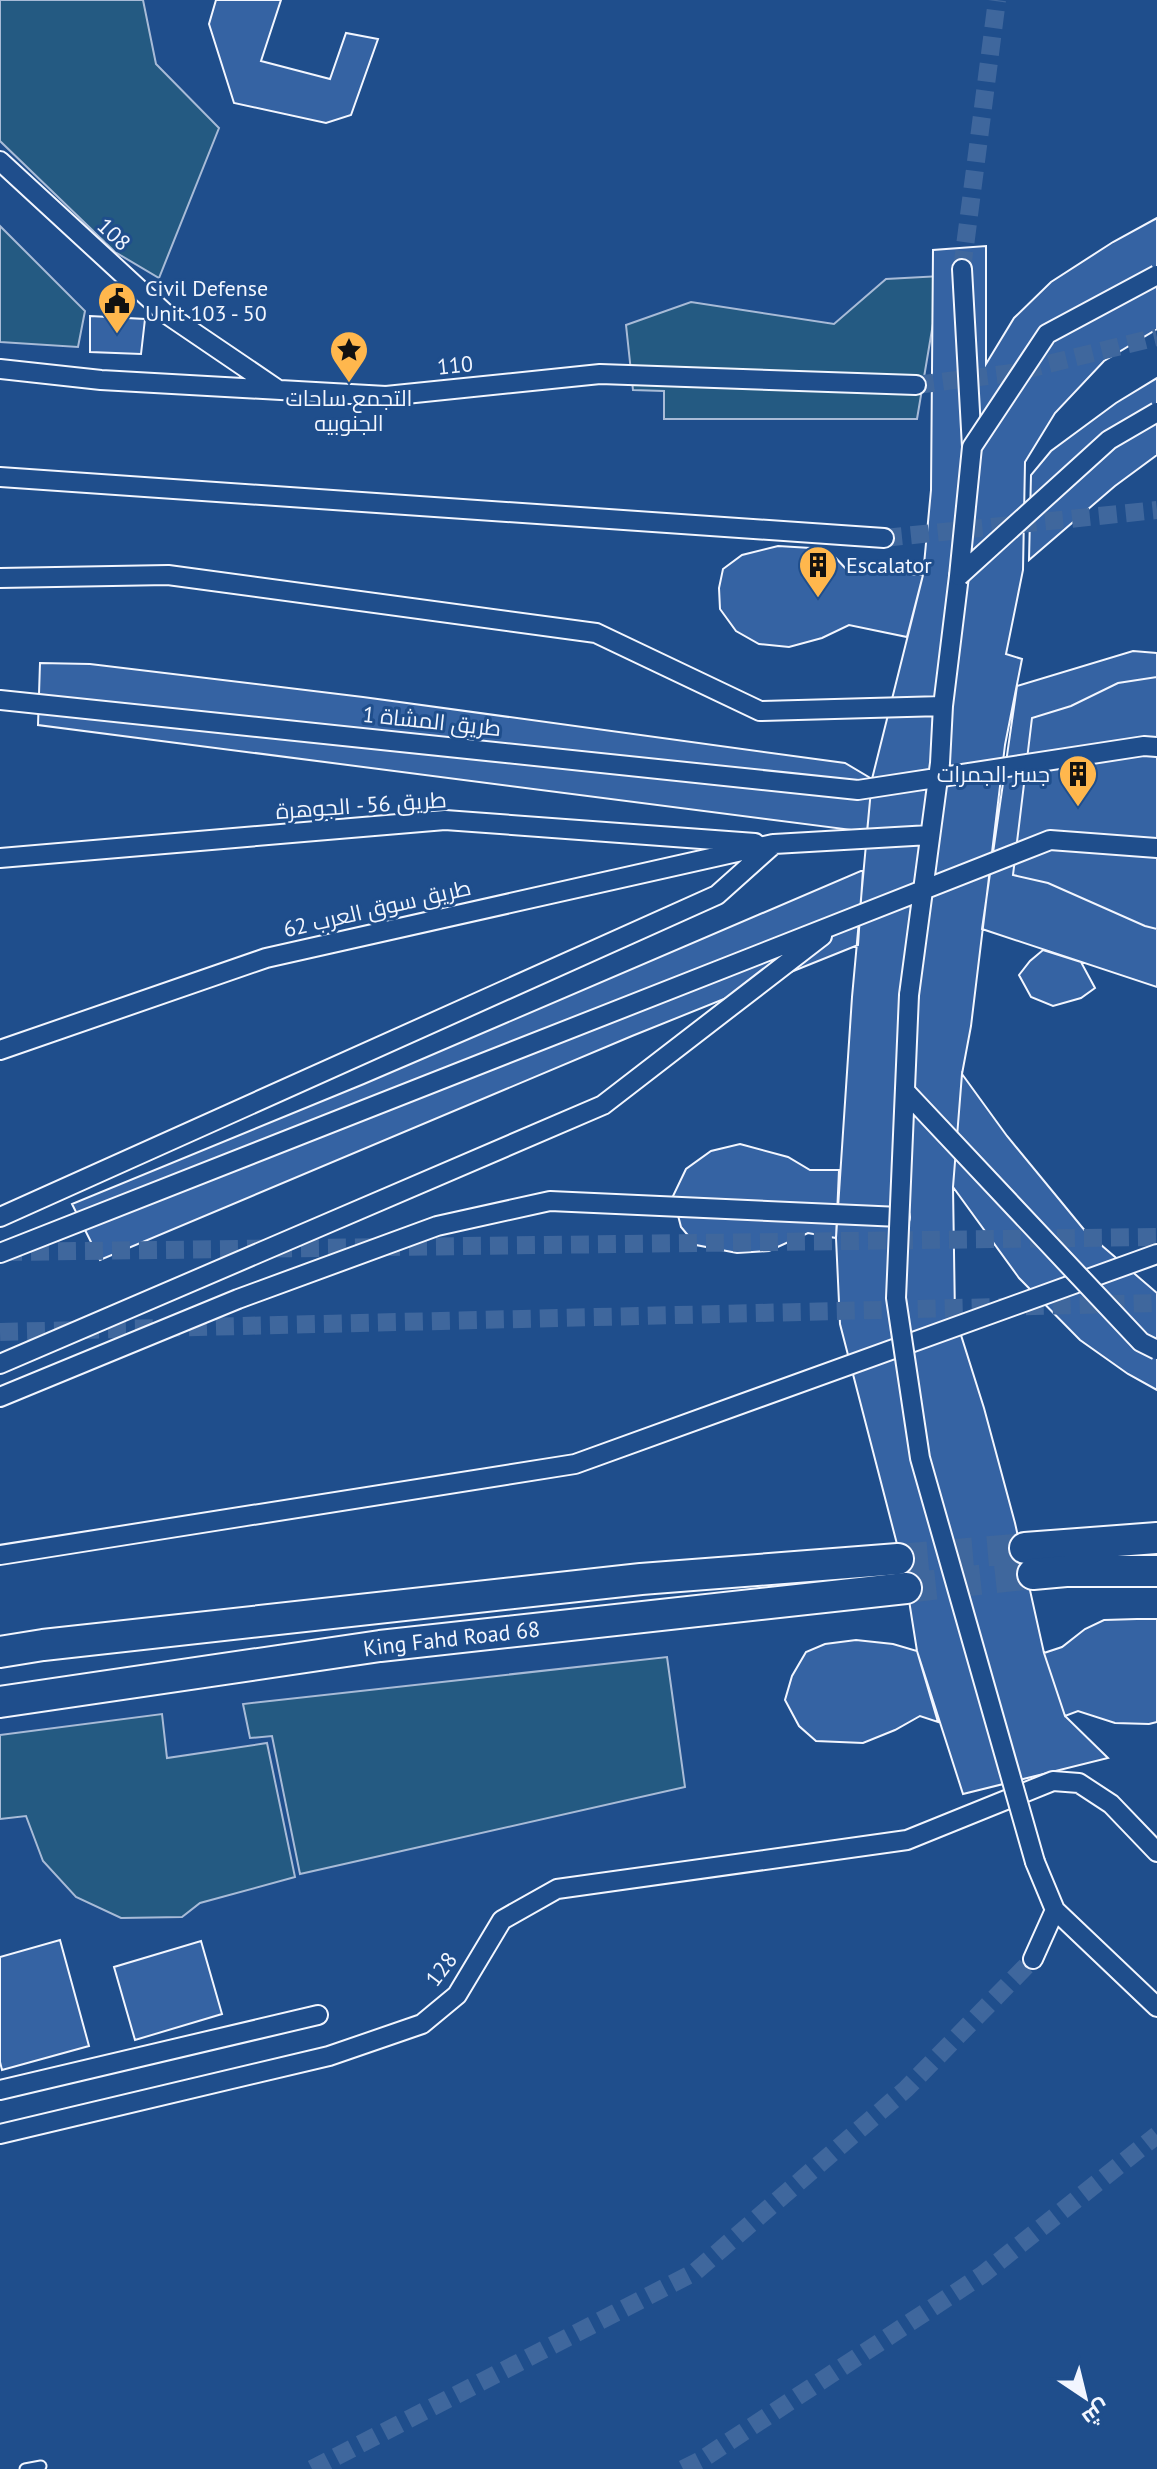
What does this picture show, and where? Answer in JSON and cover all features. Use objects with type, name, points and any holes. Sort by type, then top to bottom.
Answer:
[{"type":"main road","points":[[1157,1538],[1029,1561],[1066,1571],[1157,1571]]},
{"type":"main road","name":"King Fahd Road 68","points":[[0,1652],[625,1581],[898,1559]]},
{"type":"main road","name":"King Fahd Road 68","points":[[0,1702],[380,1646],[906,1588]]},
{"type":"street","name":"108","points":[[0,161],[165,313],[280,390]]},
{"type":"street","points":[[962,269],[972,447],[943,706],[940,763],[909,995],[896,1298],[920,1458],[1035,1862],[1055,1910],[1157,2007]]},
{"type":"street","points":[[972,447],[1047,334],[1157,275]]},
{"type":"street","name":"110","points":[[0,369],[101,380],[386,396],[600,374],[916,385]]},
{"type":"street","points":[[959,576],[1109,440],[1157,412]]},
{"type":"street","points":[[0,477],[884,538]]},
{"type":"street","points":[[0,578],[168,575],[596,633],[760,711],[943,706]]},
{"type":"street","name":"طريق المشاة 1","points":[[0,700],[858,790],[1144,746],[1157,747]]},
{"type":"street","name":"طريق 56 - الجوهرة","points":[[0,858],[445,820],[774,844]]},
{"type":"street","points":[[0,1217],[717,895],[774,844],[930,835]]},
{"type":"street","points":[[0,1253],[1050,840],[1157,848]]},
{"type":"street","name":"طريق سوق العرب 62","points":[[0,1050],[266,958],[774,844]]},
{"type":"street","points":[[0,1364],[603,1105],[841,922]]},
{"type":"street","points":[[905,1091],[1141,1342],[1157,1350]]},
{"type":"street","points":[[0,1397],[238,1299],[437,1226],[550,1201],[900,1217]]},
{"type":"street","points":[[0,1555],[575,1464],[1157,1254]]},
{"type":"street","name":"128","points":[[0,2134],[329,2056],[422,2024],[457,1995],[502,1920],[557,1889],[907,1840],[1053,1781],[1079,1783],[1111,1804],[1157,1852]]},
{"type":"street","points":[[1033,1959],[1055,1910]]},
{"type":"street","points":[[0,2090],[318,2015]]},
{"type":"lane","points":[[25,2469],[41,2466]]},
{"type":"shaded area","points":[[0,0],[143,0],[156,64],[219,128],[159,278],[115,252],[0,141]]},
{"type":"shaded area","points":[[0,226],[85,311],[78,347],[0,342]]},
{"type":"shaded area","points":[[941,276],[917,419],[664,419],[664,391],[633,390],[626,325],[691,302],[834,324],[886,279]]},
{"type":"shaded area","points":[[667,1657],[685,1787],[300,1874],[272,1736],[250,1738],[243,1704]]},
{"type":"shaded area","points":[[162,1714],[167,1758],[267,1743],[295,1877],[200,1903],[182,1917],[121,1918],[76,1897],[43,1861],[26,1816],[0,1819],[0,1735]]},
{"type":"building","points":[[216,0],[281,0],[261,61],[330,79],[346,33],[378,39],[351,115],[326,123],[234,103],[209,24]]},
{"type":"building","points":[[1157,218],[1157,329],[1104,361],[1055,413],[1025,462],[1023,570],[1006,654],[1022,659],[1005,745],[971,1026],[962,1074],[953,1187],[955,1316],[1015,1523],[1044,1653],[1065,1716],[1108,1758],[963,1794],[917,1651],[905,1575],[840,1324],[836,1238],[852,997],[872,779],[923,575],[931,490],[933,250],[986,246],[986,364],[1014,318],[1051,282]]},
{"type":"building","name":"Civil Defense Unit 103 - 50","points":[[90,316],[145,319],[141,354],[90,352]]},
{"type":"building","points":[[1157,378],[1157,455],[1115,486],[1029,560],[1031,475],[1051,451],[1116,403]]},
{"type":"building","name":"Escalator","points":[[778,546],[811,548],[832,554],[847,570],[923,575],[907,637],[849,625],[822,638],[789,647],[759,644],[736,631],[720,609],[719,588],[723,569],[742,555]]},
{"type":"building","name":"جسر الجمرات","points":[[1133,651],[1157,653],[1157,987],[982,929],[1017,686]]},
{"type":"building","points":[[40,663],[90,664],[363,697],[845,763],[872,779],[867,832],[38,725]]},
{"type":"building","points":[[1157,677],[1157,929],[1048,883],[1013,875],[1032,718],[1071,706],[1118,683]]},
{"type":"building","points":[[863,870],[858,945],[632,1036],[100,1260],[72,1204],[364,1084]]},
{"type":"building","points":[[1043,950],[1081,962],[1095,988],[1081,998],[1053,1006],[1031,997],[1019,975]]},
{"type":"building","points":[[962,1074],[1007,1136],[1086,1232],[1157,1293],[1157,1390],[1080,1340],[1019,1278],[953,1187]]},
{"type":"building","points":[[740,1144],[788,1157],[810,1170],[839,1170],[836,1238],[808,1233],[769,1251],[737,1253],[696,1245],[681,1227],[673,1196],[686,1169],[711,1151]]},
{"type":"building","points":[[1157,1619],[1157,1722],[1115,1723],[1078,1711],[1065,1716],[1044,1653],[1062,1647],[1085,1629],[1104,1620]]},
{"type":"building","points":[[856,1640],[893,1644],[917,1651],[938,1722],[920,1716],[863,1743],[816,1741],[799,1726],[785,1700],[792,1676],[806,1652],[825,1644]]},
{"type":"building","points":[[60,1940],[89,2046],[2,2070],[0,1957]]},
{"type":"building","points":[[201,1941],[222,2014],[135,2040],[114,1967]]},
{"type":"tunnel","points":[[962,269],[997,0]]},
{"type":"tunnel","points":[[916,385],[1012,373],[1157,337]]},
{"type":"tunnel","points":[[884,538],[1157,510]]},
{"type":"tunnel","points":[[4,1252],[1157,1237]]},
{"type":"tunnel","points":[[0,1332],[1157,1303]]},
{"type":"tunnel","points":[[898,1559],[1025,1548]]},
{"type":"tunnel","points":[[906,1588],[1033,1574]]},
{"type":"tunnel","points":[[312,2469],[695,2272],[906,2089],[1033,1959]]},
{"type":"tunnel","points":[[683,2469],[982,2275],[1157,2135]]},
{"type":"place","name":"Civil Defense Unit 103 - 50","points":[[117,335]]},
{"type":"place","name":"التجمع ساحات الجنوبيه","points":[[349,384]]},
{"type":"place","name":"Escalator","points":[[818,599]]},
{"type":"place","name":"جسر الجمرات","points":[[1078,808]]}]
